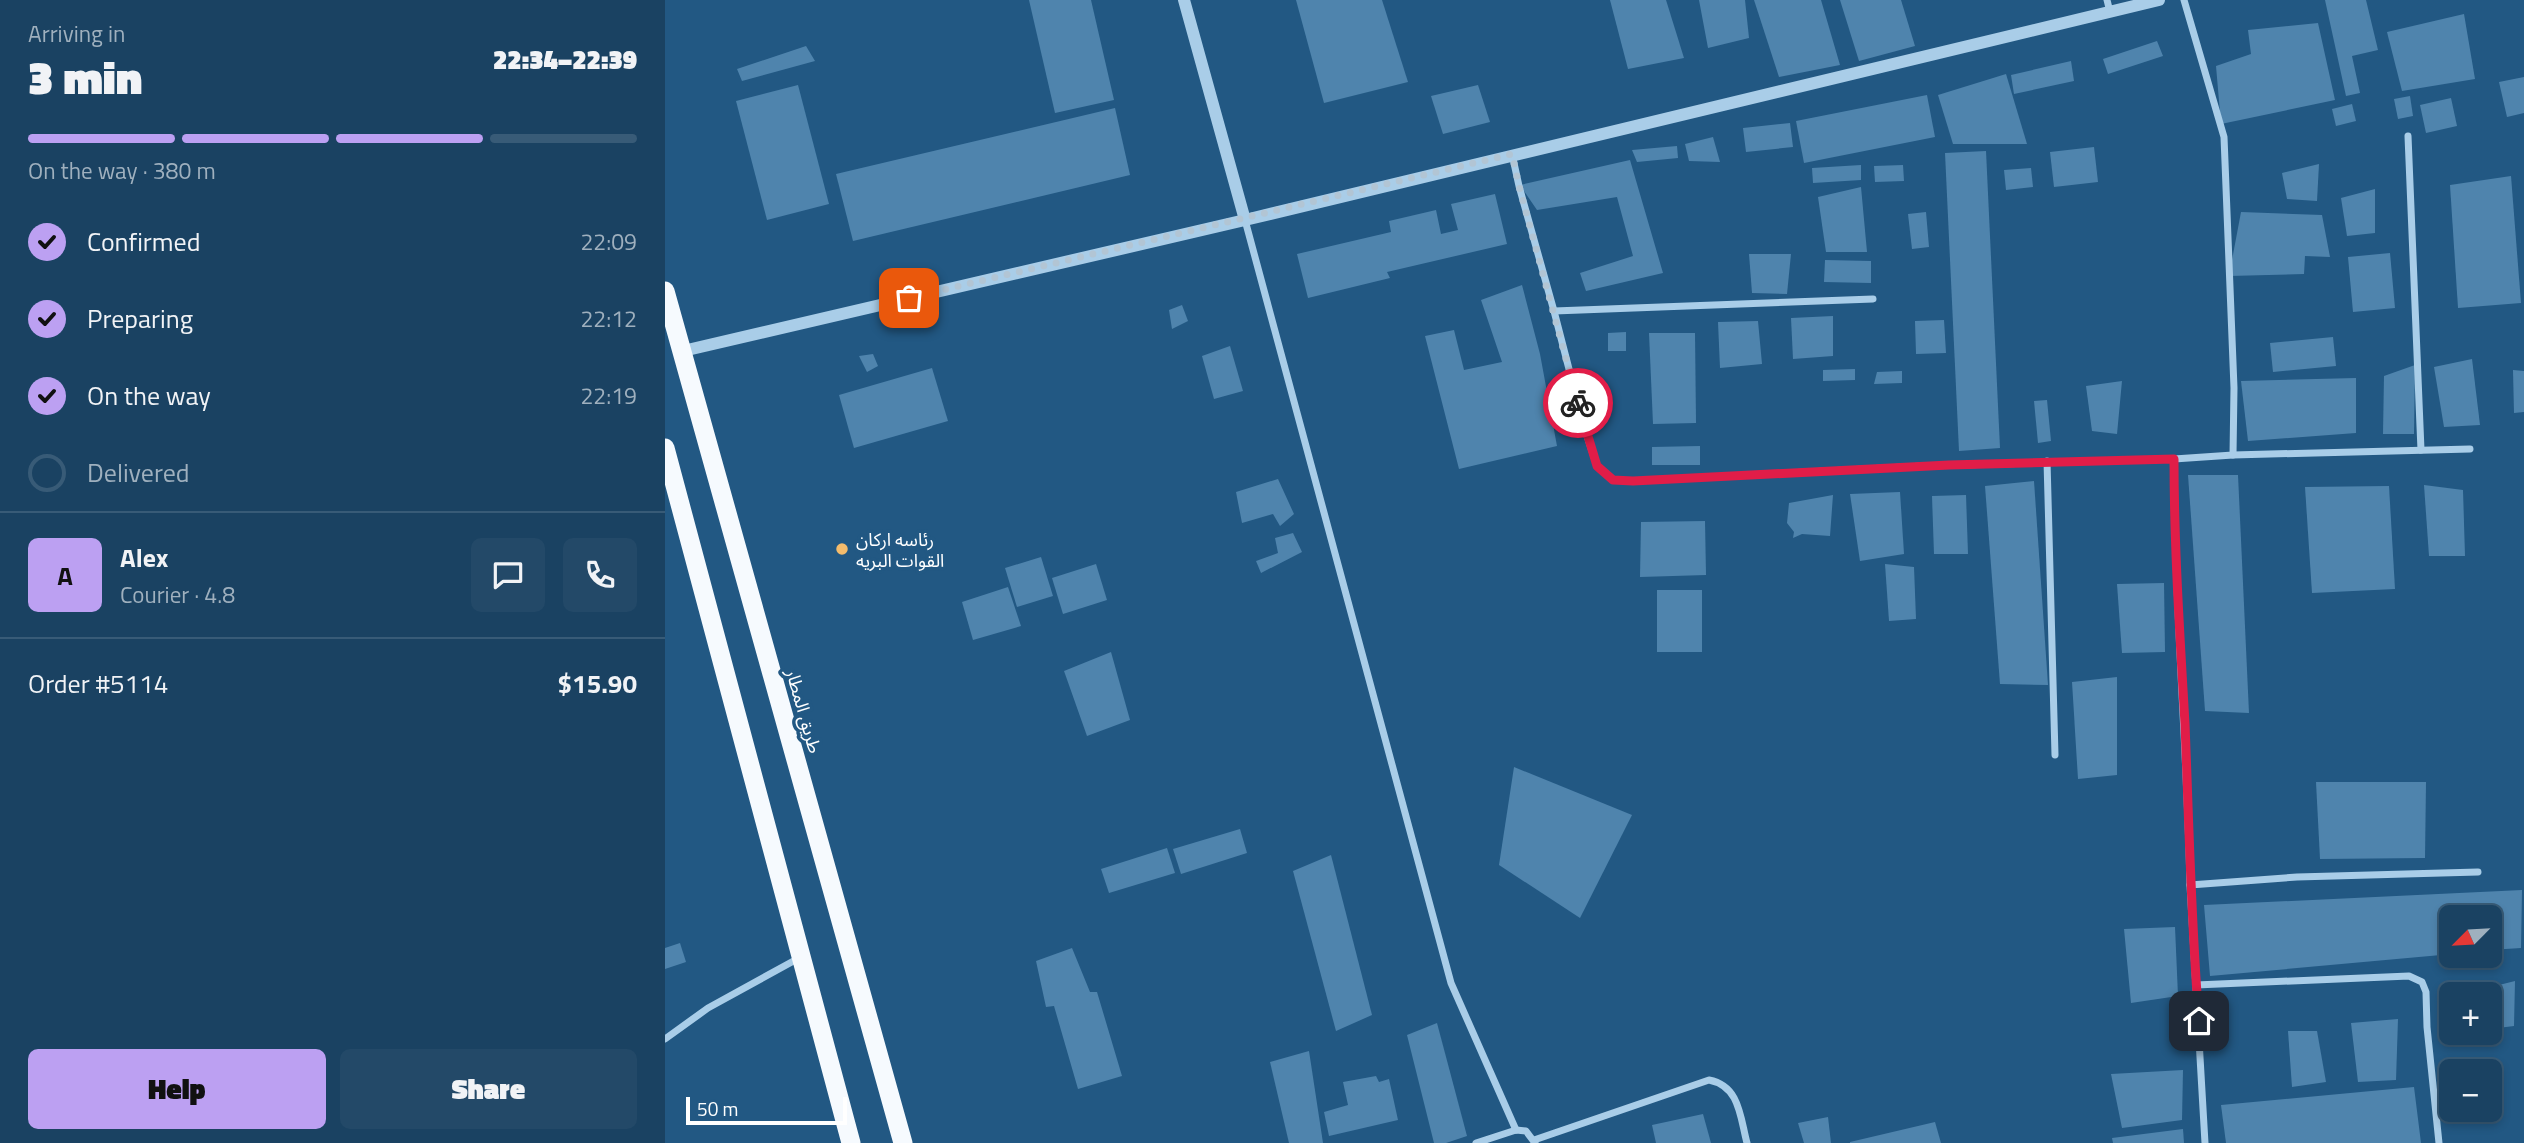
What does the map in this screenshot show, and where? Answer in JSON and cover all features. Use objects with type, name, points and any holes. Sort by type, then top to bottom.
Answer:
[{"type":"highway","name":"طريق المطار","points":[[665,291],[902,1143]]},
{"type":"highway","points":[[665,448],[851,1143]]},
{"type":"street","points":[[1184,0],[1451,983],[1516,1130]]},
{"type":"street","points":[[683,351],[1245,220],[2109,6],[2159,0]]},
{"type":"street","points":[[2184,0],[2221,124],[2225,150],[2234,388],[2233,455]]},
{"type":"street","points":[[2408,135],[2421,450]]},
{"type":"street","points":[[1512,154],[1584,427],[1597,466],[1613,480],[2047,461],[2470,449]]},
{"type":"street","points":[[1555,311],[1873,299]]},
{"type":"street","points":[[2174,459],[2174,528],[2190,885],[2205,1143]]},
{"type":"street","points":[[2047,461],[2055,755]]},
{"type":"street","points":[[2190,885],[2297,877],[2478,872]]},
{"type":"street","points":[[665,1039],[708,1008],[801,956]]},
{"type":"street","points":[[2196,985],[2409,976],[2422,982],[2426,992],[2439,1143]]},
{"type":"street","points":[[1476,1143],[1516,1130],[1526,1130],[1535,1142],[1709,1080],[1723,1083],[1734,1095],[1747,1143]]},
{"type":"building","points":[[1029,0],[1091,0],[1114,100],[1055,113]]},
{"type":"building","points":[[1296,0],[1382,0],[1408,82],[1324,103]]},
{"type":"building","points":[[1610,0],[1666,0],[1684,58],[1628,69]]},
{"type":"building","points":[[1699,0],[1745,0],[1749,38],[1708,48]]},
{"type":"building","points":[[1754,0],[1821,0],[1840,65],[1779,77]]},
{"type":"building","points":[[1840,0],[1901,0],[1915,46],[1859,61]]},
{"type":"building","points":[[2325,0],[2366,0],[2378,50],[2352,56],[2360,93],[2346,96]]},
{"type":"building","points":[[2464,14],[2475,79],[2402,91],[2387,32]]},
{"type":"building","points":[[2318,23],[2335,100],[2221,124],[2216,66],[2251,54],[2248,30]]},
{"type":"building","points":[[2157,41],[2163,56],[2108,74],[2103,59]]},
{"type":"building","points":[[806,46],[815,61],[742,81],[737,69]]},
{"type":"building","points":[[2071,61],[2074,81],[2014,94],[2011,75]]},
{"type":"building","points":[[2006,74],[2027,144],[1953,144],[1938,95]]},
{"type":"building","points":[[2524,77],[2524,113],[2507,117],[2499,82]]},
{"type":"building","points":[[798,85],[829,204],[767,220],[736,101]]},
{"type":"building","points":[[1478,85],[1490,122],[1443,134],[1431,96]]},
{"type":"building","points":[[1927,95],[1935,137],[1804,163],[1796,121]]},
{"type":"building","points":[[2410,96],[2413,116],[2398,119],[2394,99]]},
{"type":"building","points":[[2451,98],[2457,126],[2426,133],[2420,105]]},
{"type":"building","points":[[2352,104],[2356,121],[2336,126],[2332,109]]},
{"type":"building","points":[[1115,108],[1130,175],[853,241],[836,174]]},
{"type":"building","points":[[1790,123],[1793,147],[1746,152],[1743,128]]},
{"type":"building","points":[[1713,137],[1720,162],[1689,161],[1685,144]]},
{"type":"building","points":[[1677,146],[1678,158],[1637,162],[1632,150]]},
{"type":"building","points":[[2094,147],[2098,182],[2054,187],[2050,152]]},
{"type":"building","points":[[1986,151],[2000,448],[1959,451],[1945,153]]},
{"type":"building","points":[[1630,160],[1663,273],[1586,291],[1580,273],[1633,256],[1617,197],[1537,210],[1520,185]]},
{"type":"building","points":[[2319,164],[2317,201],[2287,199],[2282,173]]},
{"type":"building","points":[[1861,165],[1861,180],[1813,183],[1812,168]]},
{"type":"building","points":[[1903,165],[1904,181],[1875,182],[1874,166]]},
{"type":"building","points":[[2031,168],[2033,187],[2006,190],[2004,170]]},
{"type":"building","points":[[2511,176],[2521,303],[2458,308],[2450,185]]},
{"type":"building","points":[[1861,187],[1867,252],[1826,252],[1818,197]]},
{"type":"building","points":[[2375,189],[2375,233],[2347,236],[2341,198]]},
{"type":"building","points":[[1495,194],[1507,244],[1387,272],[1390,278],[1308,298],[1297,254],[1391,232],[1389,221],[1436,210],[1441,234],[1458,230],[1451,204]]},
{"type":"building","points":[[1926,212],[1929,247],[1912,249],[1908,214]]},
{"type":"building","points":[[2241,212],[2322,215],[2330,257],[2305,256],[2304,274],[2229,276]]},
{"type":"building","points":[[2390,253],[2395,308],[2353,312],[2348,257]]},
{"type":"building","points":[[1749,254],[1791,254],[1787,294],[1752,293]]},
{"type":"building","points":[[1825,260],[1871,261],[1871,283],[1824,282]]},
{"type":"building","points":[[1522,285],[1540,354],[1557,446],[1459,469],[1425,336],[1454,330],[1464,370],[1502,362],[1481,300]]},
{"type":"building","points":[[1182,305],[1188,321],[1172,329],[1169,310]]},
{"type":"building","points":[[1833,316],[1833,356],[1793,359],[1791,318]]},
{"type":"building","points":[[1944,320],[1946,353],[1916,354],[1915,321]]},
{"type":"building","points":[[1758,321],[1762,364],[1720,368],[1718,322]]},
{"type":"building","points":[[1626,332],[1626,351],[1608,351],[1608,333]]},
{"type":"building","points":[[1649,333],[1695,333],[1696,423],[1653,424]]},
{"type":"building","points":[[2333,337],[2336,366],[2273,372],[2270,343]]},
{"type":"building","points":[[1230,346],[1243,391],[1214,399],[1202,356]]},
{"type":"building","points":[[873,354],[878,366],[867,372],[859,356]]},
{"type":"building","points":[[2472,359],[2480,425],[2444,427],[2434,367]]},
{"type":"building","points":[[2415,365],[2414,434],[2383,434],[2384,376]]},
{"type":"building","points":[[932,368],[948,421],[854,448],[839,395]]},
{"type":"building","points":[[1855,369],[1855,380],[1823,381],[1823,370]]},
{"type":"building","points":[[2513,370],[2524,371],[2524,412],[2514,413]]},
{"type":"building","points":[[1902,371],[1902,383],[1874,384],[1877,372]]},
{"type":"building","points":[[2356,378],[2356,433],[2248,441],[2241,381]]},
{"type":"building","points":[[2122,381],[2117,434],[2092,431],[2086,386]]},
{"type":"building","points":[[2047,400],[2051,441],[2038,443],[2034,401]]},
{"type":"building","points":[[1700,446],[1700,465],[1652,465],[1652,447]]},
{"type":"building","points":[[2188,475],[2238,475],[2249,713],[2205,711]]},
{"type":"building","points":[[1278,479],[1294,514],[1280,526],[1273,514],[1242,523],[1236,492]]},
{"type":"building","points":[[2034,481],[2048,685],[2000,684],[1985,486]]},
{"type":"building","points":[[2424,485],[2463,490],[2465,556],[2429,556]]},
{"type":"building","points":[[2389,486],[2395,589],[2312,593],[2305,487]]},
{"type":"building","points":[[1900,492],[1904,554],[1860,561],[1850,494]]},
{"type":"building","points":[[1833,495],[1830,536],[1802,534],[1793,538],[1794,532],[1787,523],[1789,503]]},
{"type":"building","points":[[1966,495],[1968,554],[1934,554],[1932,496]]},
{"type":"building","points":[[1705,521],[1706,575],[1640,577],[1641,522]]},
{"type":"building","points":[[1293,533],[1302,552],[1261,573],[1256,561],[1278,553],[1275,538]]},
{"type":"building","points":[[1041,557],[1053,596],[1017,607],[1005,568]]},
{"type":"building","points":[[1096,564],[1107,600],[1063,614],[1052,578]]},
{"type":"building","points":[[1885,564],[1914,567],[1916,619],[1889,621]]},
{"type":"building","points":[[2164,583],[2165,652],[2122,653],[2117,584]]},
{"type":"building","points":[[1008,587],[1021,626],[973,640],[962,602]]},
{"type":"building","points":[[1657,590],[1702,590],[1702,652],[1657,652]]},
{"type":"building","points":[[1111,652],[1130,720],[1087,736],[1064,671]]},
{"type":"building","points":[[2117,677],[2117,775],[2078,779],[2072,682]]},
{"type":"building","points":[[1514,767],[1632,815],[1580,918],[1499,865]]},
{"type":"building","points":[[2316,782],[2426,782],[2425,858],[2320,859]]},
{"type":"building","points":[[1240,829],[1247,853],[1181,874],[1173,849]]},
{"type":"building","points":[[1167,848],[1175,873],[1109,893],[1101,869]]},
{"type":"building","points":[[1331,855],[1372,1015],[1336,1031],[1293,871]]},
{"type":"building","points":[[2522,890],[2521,948],[2503,949],[2503,905],[2439,905],[2439,955],[2210,976],[2204,905]]},
{"type":"building","points":[[2175,927],[2178,996],[2131,1003],[2124,929]]},
{"type":"building","points":[[680,943],[686,962],[665,969],[665,948]]},
{"type":"building","points":[[1072,948],[1090,992],[1097,992],[1122,1076],[1078,1089],[1054,1006],[1046,1007],[1036,961]]},
{"type":"building","points":[[2515,981],[2514,1026],[2502,1028],[2502,984]]},
{"type":"building","points":[[2398,1019],[2396,1080],[2358,1082],[2351,1023]]},
{"type":"building","points":[[1437,1023],[1467,1136],[1446,1143],[1434,1143],[1407,1035]]},
{"type":"building","points":[[2288,1031],[2317,1031],[2326,1082],[2292,1087]]},
{"type":"building","points":[[1309,1051],[1323,1143],[1289,1143],[1270,1062]]},
{"type":"building","points":[[2183,1070],[2182,1120],[2122,1128],[2111,1074]]},
{"type":"building","points":[[1376,1076],[1379,1082],[1389,1079],[1398,1120],[1329,1136],[1324,1112],[1348,1105],[1343,1082]]},
{"type":"building","points":[[2414,1087],[2421,1143],[2226,1143],[2221,1105]]},
{"type":"building","points":[[1703,1114],[1711,1143],[1656,1143],[1652,1125]]},
{"type":"building","points":[[1828,1117],[1831,1143],[1804,1143],[1798,1123]]},
{"type":"building","points":[[1935,1122],[1941,1143],[1850,1143],[1850,1142]]},
{"type":"building","points":[[2183,1129],[2184,1143],[2113,1143],[2112,1138]]},
{"type":"way so far","points":[[909,298],[1245,220],[1512,154],[1578,403]]},
{"type":"place","name":"رئاسه اركان القوات البريه","points":[[842,549]]},
{"type":"route","points":[[1578,403],[1597,466],[1613,480],[2023,462],[2174,459],[2174,528],[2192,928],[2199,1021]]}]
